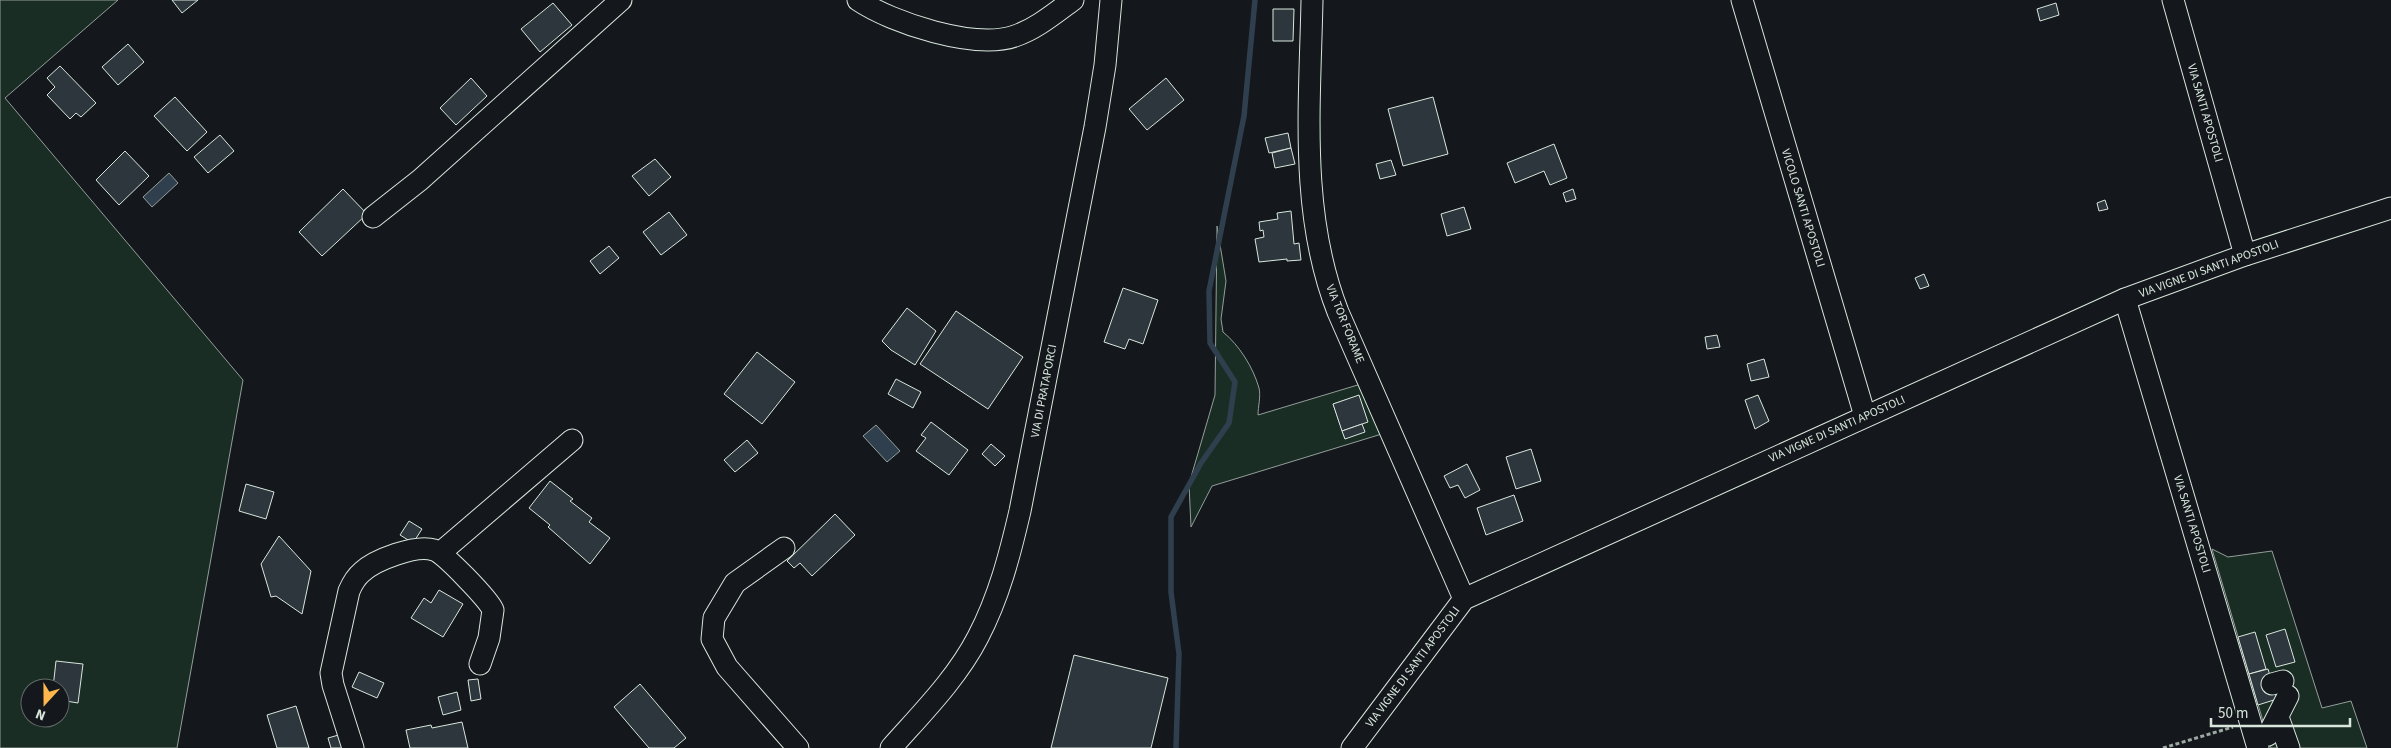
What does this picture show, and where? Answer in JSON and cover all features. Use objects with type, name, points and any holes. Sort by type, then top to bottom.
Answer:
[{"type":"street","points":[[373,217],[420,180],[621,0]]},
{"type":"street","points":[[858,0],[878,11],[918,27],[969,38],[992,40],[1004,39],[1027,31],[1073,0]]},
{"type":"street","name":"VIA DI PRATAPORCI","points":[[891,748],[952,677],[973,646],[991,610],[1008,564],[1092,143],[1105,65],[1111,0]]},
{"type":"street","name":"VIA TOR FORAME","points":[[1312,0],[1309,172],[1325,274],[1338,312],[1464,599]]},
{"type":"street","name":"VICOLO SANTI APOSTOLI","points":[[1742,0],[1865,416]]},
{"type":"street","name":"VIA SANTI APOSTOLI","points":[[2173,0],[2245,255]]},
{"type":"street","name":"VIA VIGNE DI SANTI APOSTOLI","points":[[1352,748],[1464,599],[2125,299],[2245,255],[2391,208]]},
{"type":"street","name":"VIA SANTI APOSTOLI","points":[[2125,299],[2251,722],[2263,742]]},
{"type":"street","points":[[440,553],[572,440]]},
{"type":"street","points":[[353,748],[333,685],[331,672],[352,585],[366,568],[382,560],[423,548],[440,553],[485,598],[493,610],[490,632],[480,664]]},
{"type":"street","points":[[784,548],[735,583],[714,618],[712,639],[727,667],[798,748]]},
{"type":"street","points":[[2281,687],[2278,717],[2289,748]]},
{"type":"street","points":[[2263,742],[2278,717]]},
{"type":"path","points":[[2163,748],[2251,722]]},
{"type":"green space","points":[[0,0],[118,0],[5,98],[243,380],[177,748],[0,748]]},
{"type":"green space","points":[[1217,226],[1226,281],[1221,319],[1223,332],[1240,350],[1253,372],[1260,391],[1258,415],[1361,384],[1385,433],[1212,486],[1191,527],[1189,484],[1215,395]],"holes":[[[1358,396],[1362,424],[1345,439],[1333,404]]]},
{"type":"green space","points":[[2212,549],[2228,557],[2272,551],[2322,708],[2351,701],[2367,748],[2271,748]]},
{"type":"water","points":[[169,173],[178,183],[152,207],[143,197]]},
{"type":"water","points":[[876,425],[900,451],[887,462],[863,436]]},
{"type":"building","points":[[172,0],[198,0],[182,13]]},
{"type":"building","points":[[553,3],[572,25],[540,52],[521,29]]},
{"type":"building","points":[[2056,3],[2059,15],[2040,21],[2037,9]]},
{"type":"building","points":[[1273,9],[1294,9],[1293,41],[1273,41]]},
{"type":"building","points":[[128,44],[144,62],[118,85],[102,67]]},
{"type":"building","points":[[60,66],[96,103],[81,117],[76,113],[70,119],[47,95],[55,87],[47,78]]},
{"type":"building","points":[[471,78],[487,96],[456,125],[440,108]]},
{"type":"building","points":[[1166,78],[1184,100],[1147,130],[1129,109]]},
{"type":"building","points":[[175,97],[207,132],[187,151],[154,116]]},
{"type":"building","points":[[1433,97],[1448,154],[1403,166],[1388,109]]},
{"type":"building","points":[[1288,133],[1291,148],[1269,153],[1265,138]]},
{"type":"building","points":[[220,135],[234,151],[208,173],[194,157]]},
{"type":"building","points":[[1554,144],[1567,178],[1550,185],[1544,171],[1515,183],[1507,163]]},
{"type":"building","points":[[1291,148],[1295,164],[1275,168],[1272,153]]},
{"type":"building","points":[[125,151],[149,176],[119,205],[96,180]]},
{"type":"building","points":[[655,159],[671,177],[649,196],[632,176]]},
{"type":"building","points":[[1391,160],[1396,175],[1380,179],[1376,164]]},
{"type":"building","points":[[343,189],[367,214],[322,256],[299,232]]},
{"type":"building","points":[[1573,189],[1576,199],[1566,202],[1563,193]]},
{"type":"building","points":[[2105,200],[2108,209],[2099,211],[2097,203]]},
{"type":"building","points":[[1464,207],[1471,229],[1447,236],[1441,214]]},
{"type":"building","points":[[1291,211],[1294,244],[1299,243],[1301,260],[1287,261],[1287,259],[1259,262],[1255,239],[1264,237],[1263,230],[1260,231],[1259,222],[1278,219],[1277,213]]},
{"type":"building","points":[[669,212],[687,235],[661,255],[643,232]]},
{"type":"building","points":[[609,246],[619,258],[600,274],[590,261]]},
{"type":"building","points":[[1924,274],[1929,286],[1920,289],[1915,278]]},
{"type":"building","points":[[1123,288],[1158,300],[1143,344],[1129,339],[1125,349],[1104,342]]},
{"type":"building","points":[[907,308],[936,331],[915,365],[891,350],[882,341]]},
{"type":"building","points":[[956,311],[1023,357],[988,409],[920,364]]},
{"type":"building","points":[[1717,335],[1720,347],[1707,349],[1705,337]]},
{"type":"building","points":[[757,352],[795,382],[762,424],[724,394]]},
{"type":"building","points":[[1764,359],[1769,377],[1751,381],[1747,364]]},
{"type":"building","points":[[896,379],[921,392],[913,408],[888,394]]},
{"type":"building","points":[[1359,395],[1368,422],[1342,431],[1333,404]]},
{"type":"building","points":[[1758,395],[1769,421],[1755,429],[1745,400]]},
{"type":"building","points":[[931,422],[968,450],[949,475],[916,451],[926,438],[921,435]]},
{"type":"building","points":[[1362,424],[1365,432],[1345,439],[1342,431]]},
{"type":"building","points":[[747,440],[758,453],[735,472],[724,460]]},
{"type":"building","points":[[991,444],[1005,456],[995,466],[982,454]]},
{"type":"building","points":[[1531,449],[1541,481],[1516,489],[1506,457]]},
{"type":"building","points":[[1467,464],[1480,490],[1465,498],[1458,485],[1450,488],[1444,476]]},
{"type":"building","points":[[550,481],[573,499],[570,501],[592,518],[589,522],[610,538],[590,564],[548,527],[550,525],[529,508]]},
{"type":"building","points":[[246,484],[274,492],[266,519],[239,511]]},
{"type":"building","points":[[1514,495],[1523,521],[1486,535],[1477,508]]},
{"type":"building","points":[[835,514],[855,535],[812,576],[800,563],[794,568],[787,561]]},
{"type":"building","points":[[409,521],[422,529],[413,543],[400,535]]},
{"type":"building","points":[[279,536],[311,571],[302,614],[276,596],[271,597],[261,564]]},
{"type":"building","points":[[439,590],[463,604],[443,637],[411,618],[424,598],[431,603]]},
{"type":"building","points":[[2285,629],[2295,662],[2276,667],[2266,635]]},
{"type":"building","points":[[2255,632],[2266,669],[2249,674],[2238,637]]},
{"type":"building","points":[[1074,655],[1168,678],[1151,748],[1051,748]]},
{"type":"building","points":[[56,661],[83,664],[78,703],[70,702],[70,678],[54,678]]},
{"type":"building","points":[[2268,669],[2277,699],[2258,705],[2249,674]]},
{"type":"building","points":[[359,672],[384,683],[377,698],[352,687]]},
{"type":"building","points":[[478,679],[481,699],[471,701],[468,680]]},
{"type":"building","points":[[640,684],[686,738],[674,748],[649,748],[614,707]]},
{"type":"building","points":[[457,692],[461,710],[443,715],[438,697]]},
{"type":"building","points":[[296,706],[309,748],[277,748],[267,715]]},
{"type":"building","points":[[462,722],[468,748],[410,748],[406,730],[431,725],[432,728]]},
{"type":"building","points":[[342,734],[347,748],[331,748],[328,738]]},
{"type":"waterway","points":[[1176,748],[1179,654],[1171,592],[1171,517],[1201,463],[1229,423],[1235,382],[1210,343],[1209,291],[1244,116],[1255,0]]}]
